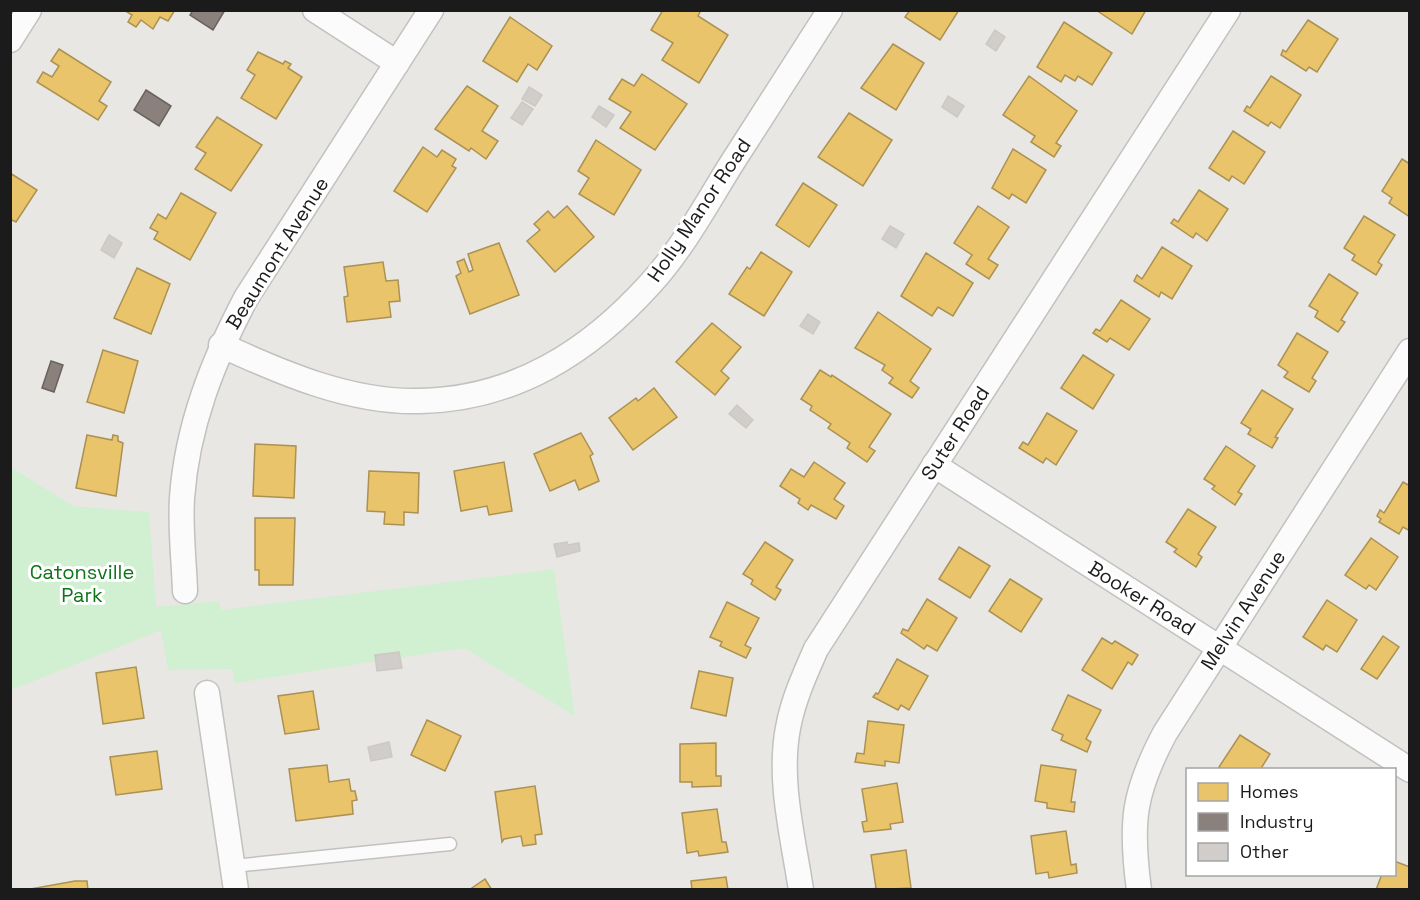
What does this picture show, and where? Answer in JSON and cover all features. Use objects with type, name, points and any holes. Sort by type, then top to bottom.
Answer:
[{"type":"street","points":[[10,40],[29,10]]},
{"type":"street","points":[[315,10],[397,63]]},
{"type":"street","name":"Beaumont Avenue","points":[[185,591],[182,500],[188,448],[202,397],[221,345],[246,298],[431,10]]},
{"type":"street","name":"Holly Manor Road","points":[[221,345],[313,383],[370,396],[419,401],[473,395],[517,382],[564,360],[611,323],[652,282],[690,230],[830,10]]},
{"type":"street","name":"Suter Road","points":[[801,890],[785,782],[788,729],[798,692],[816,649],[1228,10]]},
{"type":"street","name":"Melvin Avenue","points":[[1139,890],[1134,855],[1135,812],[1145,770],[1165,733],[1410,351]]},
{"type":"street","name":"Booker Road","points":[[934,465],[1410,770]]},
{"type":"street","points":[[207,693],[235,878]]},
{"type":"lane","points":[[235,878],[450,844]]},
{"type":"green space","name":"Catonsville Park","points":[[11,467],[73,506],[149,512],[156,607],[219,601],[221,610],[554,569],[575,716],[464,648],[235,683],[232,669],[168,670],[161,630],[11,690]]},
{"type":"building: Homes","points":[[124,10],[175,10],[168,21],[160,17],[153,29],[141,20],[136,27],[128,22],[132,15]]},
{"type":"building: Homes","points":[[663,10],[701,10],[698,16],[728,35],[699,83],[662,60],[673,43],[651,30]]},
{"type":"building: Homes","points":[[910,10],[959,10],[940,40],[905,17]]},
{"type":"building: Homes","points":[[1096,10],[1146,10],[1132,34]]},
{"type":"building: Homes","points":[[510,17],[552,46],[537,70],[528,64],[517,82],[483,61]]},
{"type":"building: Homes","points":[[1308,20],[1338,39],[1317,72],[1309,67],[1306,71],[1281,55],[1283,50],[1286,52]]},
{"type":"building: Homes","points":[[1064,22],[1112,53],[1092,85],[1078,76],[1075,81],[1065,75],[1061,82],[1037,67]]},
{"type":"building: Homes","points":[[893,44],[924,63],[896,110],[861,88]]},
{"type":"building: Homes","points":[[59,49],[111,82],[99,101],[107,106],[98,120],[37,82],[43,72],[52,77],[59,66],[51,61]]},
{"type":"building: Homes","points":[[258,52],[283,64],[285,61],[291,64],[288,68],[302,77],[276,119],[241,98],[255,75],[247,70]]},
{"type":"building: Homes","points":[[642,74],[687,104],[655,150],[620,128],[631,112],[609,99],[622,79],[634,86]]},
{"type":"building: Homes","points":[[1029,76],[1077,111],[1056,143],[1061,146],[1054,157],[1031,142],[1035,136],[1003,115]]},
{"type":"building: Homes","points":[[1271,76],[1301,95],[1280,128],[1271,122],[1268,126],[1244,111],[1247,106],[1250,108]]},
{"type":"building: Homes","points":[[467,86],[498,106],[482,131],[498,141],[486,159],[471,148],[469,151],[435,129]]},
{"type":"building: Homes","points":[[849,113],[892,140],[863,186],[818,157]]},
{"type":"building: Homes","points":[[217,117],[262,145],[231,191],[195,169],[206,153],[196,147]]},
{"type":"building: Homes","points":[[1233,131],[1265,152],[1244,184],[1232,176],[1229,181],[1209,168]]},
{"type":"building: Homes","points":[[596,140],[641,170],[614,215],[579,194],[589,178],[578,171]]},
{"type":"building: Homes","points":[[423,147],[437,157],[442,150],[456,159],[452,166],[456,168],[427,212],[394,191]]},
{"type":"building: Homes","points":[[1013,149],[1046,170],[1026,203],[1012,194],[1009,199],[992,188]]},
{"type":"building: Homes","points":[[1402,159],[1410,164],[1410,217],[1389,203],[1392,198],[1382,191]]},
{"type":"building: Homes","points":[[10,173],[37,190],[16,222],[10,219]]},
{"type":"building: Homes","points":[[803,183],[837,205],[809,247],[776,225]]},
{"type":"building: Homes","points":[[1199,190],[1228,209],[1207,241],[1196,233],[1193,238],[1171,223],[1174,219],[1178,222]]},
{"type":"building: Homes","points":[[181,193],[216,213],[190,260],[154,239],[158,232],[150,228],[158,214],[166,219]]},
{"type":"building: Homes","points":[[567,206],[594,237],[555,272],[527,241],[540,230],[534,224],[548,211],[554,218]]},
{"type":"building: Homes","points":[[978,206],[1009,227],[988,259],[998,265],[989,279],[966,264],[972,255],[954,243]]},
{"type":"building: Homes","points":[[1364,216],[1395,235],[1378,262],[1382,265],[1376,275],[1352,260],[1355,255],[1344,248]]},
{"type":"building: Homes","points":[[499,243],[519,295],[470,314],[456,276],[461,273],[457,262],[464,259],[469,272],[473,270],[468,254]]},
{"type":"building: Homes","points":[[1162,247],[1192,266],[1172,299],[1161,292],[1159,297],[1134,281],[1137,275],[1142,279]]},
{"type":"building: Homes","points":[[761,252],[792,272],[764,316],[729,294],[747,267],[750,269]]},
{"type":"building: Homes","points":[[926,253],[973,283],[953,316],[938,307],[932,316],[901,296]]},
{"type":"building: Homes","points":[[383,262],[386,281],[398,280],[400,301],[389,302],[391,317],[347,322],[344,297],[348,296],[344,267]]},
{"type":"building: Homes","points":[[137,268],[170,284],[151,334],[114,318]]},
{"type":"building: Homes","points":[[1329,274],[1358,293],[1341,320],[1345,322],[1338,332],[1315,317],[1318,311],[1309,306]]},
{"type":"building: Homes","points":[[1121,300],[1150,319],[1129,350],[1110,338],[1107,342],[1093,333],[1096,329],[1100,331]]},
{"type":"building: Homes","points":[[878,312],[931,349],[910,381],[919,388],[912,398],[889,383],[893,378],[882,370],[885,365],[855,348]]},
{"type":"building: Homes","points":[[712,323],[741,347],[721,371],[729,378],[715,395],[676,362]]},
{"type":"building: Homes","points":[[1297,333],[1328,352],[1312,378],[1316,381],[1309,392],[1284,377],[1288,372],[1278,365]]},
{"type":"building: Homes","points":[[103,350],[138,361],[124,413],[87,402]]},
{"type":"building: Homes","points":[[1083,355],[1114,375],[1093,409],[1061,388]]},
{"type":"building: Homes","points":[[820,370],[831,377],[832,375],[891,414],[869,447],[875,451],[867,462],[847,448],[850,443],[828,428],[831,424],[810,410],[812,406],[801,399]]},
{"type":"building: Homes","points":[[654,388],[677,417],[633,450],[609,418],[636,398],[638,401]]},
{"type":"building: Homes","points":[[1262,390],[1293,409],[1275,437],[1278,438],[1272,448],[1248,434],[1251,429],[1241,423]]},
{"type":"building: Homes","points":[[1047,413],[1077,431],[1056,465],[1046,458],[1043,463],[1019,448],[1023,442],[1028,445]]},
{"type":"building: Homes","points":[[581,433],[593,454],[590,456],[599,481],[579,490],[575,480],[550,491],[534,454]]},
{"type":"building: Homes","points":[[87,435],[112,440],[113,435],[118,436],[118,441],[123,443],[116,496],[76,488]]},
{"type":"building: Homes","points":[[255,444],[296,446],[294,498],[253,496]]},
{"type":"building: Homes","points":[[1226,446],[1255,466],[1238,492],[1242,494],[1235,505],[1212,489],[1215,486],[1204,479]]},
{"type":"building: Homes","points":[[504,462],[512,511],[489,515],[487,506],[461,511],[454,471]]},
{"type":"building: Homes","points":[[814,462],[845,483],[834,499],[844,506],[836,519],[811,505],[808,510],[798,503],[800,499],[780,486],[791,469],[804,477]]},
{"type":"building: Homes","points":[[369,471],[419,473],[418,513],[404,512],[404,525],[384,524],[385,512],[367,511]]},
{"type":"building: Homes","points":[[1403,482],[1410,486],[1410,531],[1403,527],[1399,534],[1379,522],[1381,519],[1377,516],[1380,510],[1384,513]]},
{"type":"building: Homes","points":[[1188,509],[1216,527],[1198,554],[1202,557],[1196,567],[1174,552],[1177,549],[1166,542]]},
{"type":"building: Homes","points":[[255,518],[295,518],[293,585],[259,585],[259,570],[255,570]]},
{"type":"building: Homes","points":[[1371,538],[1398,557],[1376,590],[1369,585],[1366,589],[1345,575]]},
{"type":"building: Homes","points":[[765,542],[793,560],[776,587],[781,590],[775,600],[751,584],[753,580],[743,574]]},
{"type":"building: Homes","points":[[959,547],[990,566],[970,598],[939,579]]},
{"type":"building: Homes","points":[[1010,579],[1042,599],[1021,632],[989,611]]},
{"type":"building: Homes","points":[[927,599],[957,618],[937,651],[927,645],[924,649],[901,633],[903,629],[908,631]]},
{"type":"building: Homes","points":[[1327,600],[1357,620],[1337,652],[1326,645],[1323,650],[1303,637]]},
{"type":"building: Homes","points":[[727,602],[759,618],[745,645],[751,648],[746,658],[720,646],[722,642],[710,637]]},
{"type":"building: Homes","points":[[1383,636],[1399,647],[1377,679],[1361,669]]},
{"type":"building: Homes","points":[[1102,638],[1112,644],[1115,641],[1138,655],[1132,665],[1128,662],[1112,689],[1082,670]]},
{"type":"building: Homes","points":[[897,659],[928,676],[909,710],[901,705],[898,710],[873,697],[876,693],[878,694]]},
{"type":"building: Homes","points":[[136,667],[144,718],[103,724],[96,673]]},
{"type":"building: Homes","points":[[699,671],[733,678],[726,716],[691,708]]},
{"type":"building: Homes","points":[[313,691],[319,729],[285,734],[278,696]]},
{"type":"building: Homes","points":[[1068,695],[1101,710],[1086,739],[1091,742],[1087,752],[1061,740],[1063,735],[1052,730]]},
{"type":"building: Homes","points":[[427,720],[461,736],[445,771],[411,755]]},
{"type":"building: Homes","points":[[868,721],[904,725],[899,763],[885,761],[885,766],[855,762],[857,753],[864,754]]},
{"type":"building: Homes","points":[[1240,735],[1270,754],[1261,768],[1219,767]]},
{"type":"building: Homes","points":[[716,743],[716,776],[721,776],[721,786],[692,787],[692,782],[680,782],[680,744]]},
{"type":"building: Homes","points":[[157,751],[162,789],[116,795],[110,757]]},
{"type":"building: Homes","points":[[327,765],[329,782],[349,779],[351,791],[355,791],[357,800],[352,801],[353,814],[296,821],[289,769]]},
{"type":"building: Homes","points":[[1041,765],[1076,770],[1071,802],[1075,802],[1074,812],[1047,808],[1047,803],[1035,801]]},
{"type":"building: Homes","points":[[897,783],[903,822],[890,824],[891,829],[864,832],[862,822],[867,821],[862,789]]},
{"type":"building: Homes","points":[[535,786],[542,834],[535,835],[536,844],[523,846],[521,836],[504,839],[502,842],[495,792]]},
{"type":"building: Homes","points":[[717,809],[722,842],[726,842],[728,852],[699,856],[698,851],[687,853],[682,813]]},
{"type":"building: Homes","points":[[1066,831],[1071,865],[1076,864],[1077,873],[1049,878],[1048,872],[1036,874],[1031,836]]},
{"type":"building: Homes","points":[[906,850],[911,888],[870,890],[876,888],[871,855]]},
{"type":"building: Homes","points":[[1396,862],[1410,867],[1410,890],[1376,890],[1381,876],[1396,876]]},
{"type":"building: Homes","points":[[726,877],[728,890],[692,890],[691,881]]},
{"type":"building: Homes","points":[[485,879],[492,890],[469,890]]},
{"type":"building: Homes","points":[[87,881],[88,890],[25,890]]},
{"type":"building: Industry","points":[[193,10],[225,10],[213,30],[190,15]]},
{"type":"building: Industry","points":[[146,90],[171,106],[159,126],[134,110]]},
{"type":"building: Industry","points":[[51,361],[63,365],[54,392],[42,388]]},
{"type":"building: Other","points":[[995,30],[1005,37],[996,51],[986,44]]},
{"type":"building: Other","points":[[529,87],[542,95],[535,106],[522,99]]},
{"type":"building: Other","points":[[948,96],[964,106],[957,117],[942,107]]},
{"type":"building: Other","points":[[522,102],[533,109],[522,125],[511,118]]},
{"type":"building: Other","points":[[599,106],[614,115],[606,127],[592,117]]},
{"type":"building: Other","points":[[890,226],[904,234],[896,248],[882,239]]},
{"type":"building: Other","points":[[109,235],[122,243],[114,258],[101,250]]},
{"type":"building: Other","points":[[808,314],[820,322],[813,334],[800,326]]},
{"type":"building: Other","points":[[737,405],[753,420],[746,428],[729,414]]},
{"type":"building: Other","points":[[567,542],[568,545],[579,543],[580,551],[557,557],[554,544]]},
{"type":"building: Other","points":[[399,652],[402,668],[377,671],[375,655]]},
{"type":"building: Other","points":[[389,742],[392,757],[371,761],[368,747]]}]
